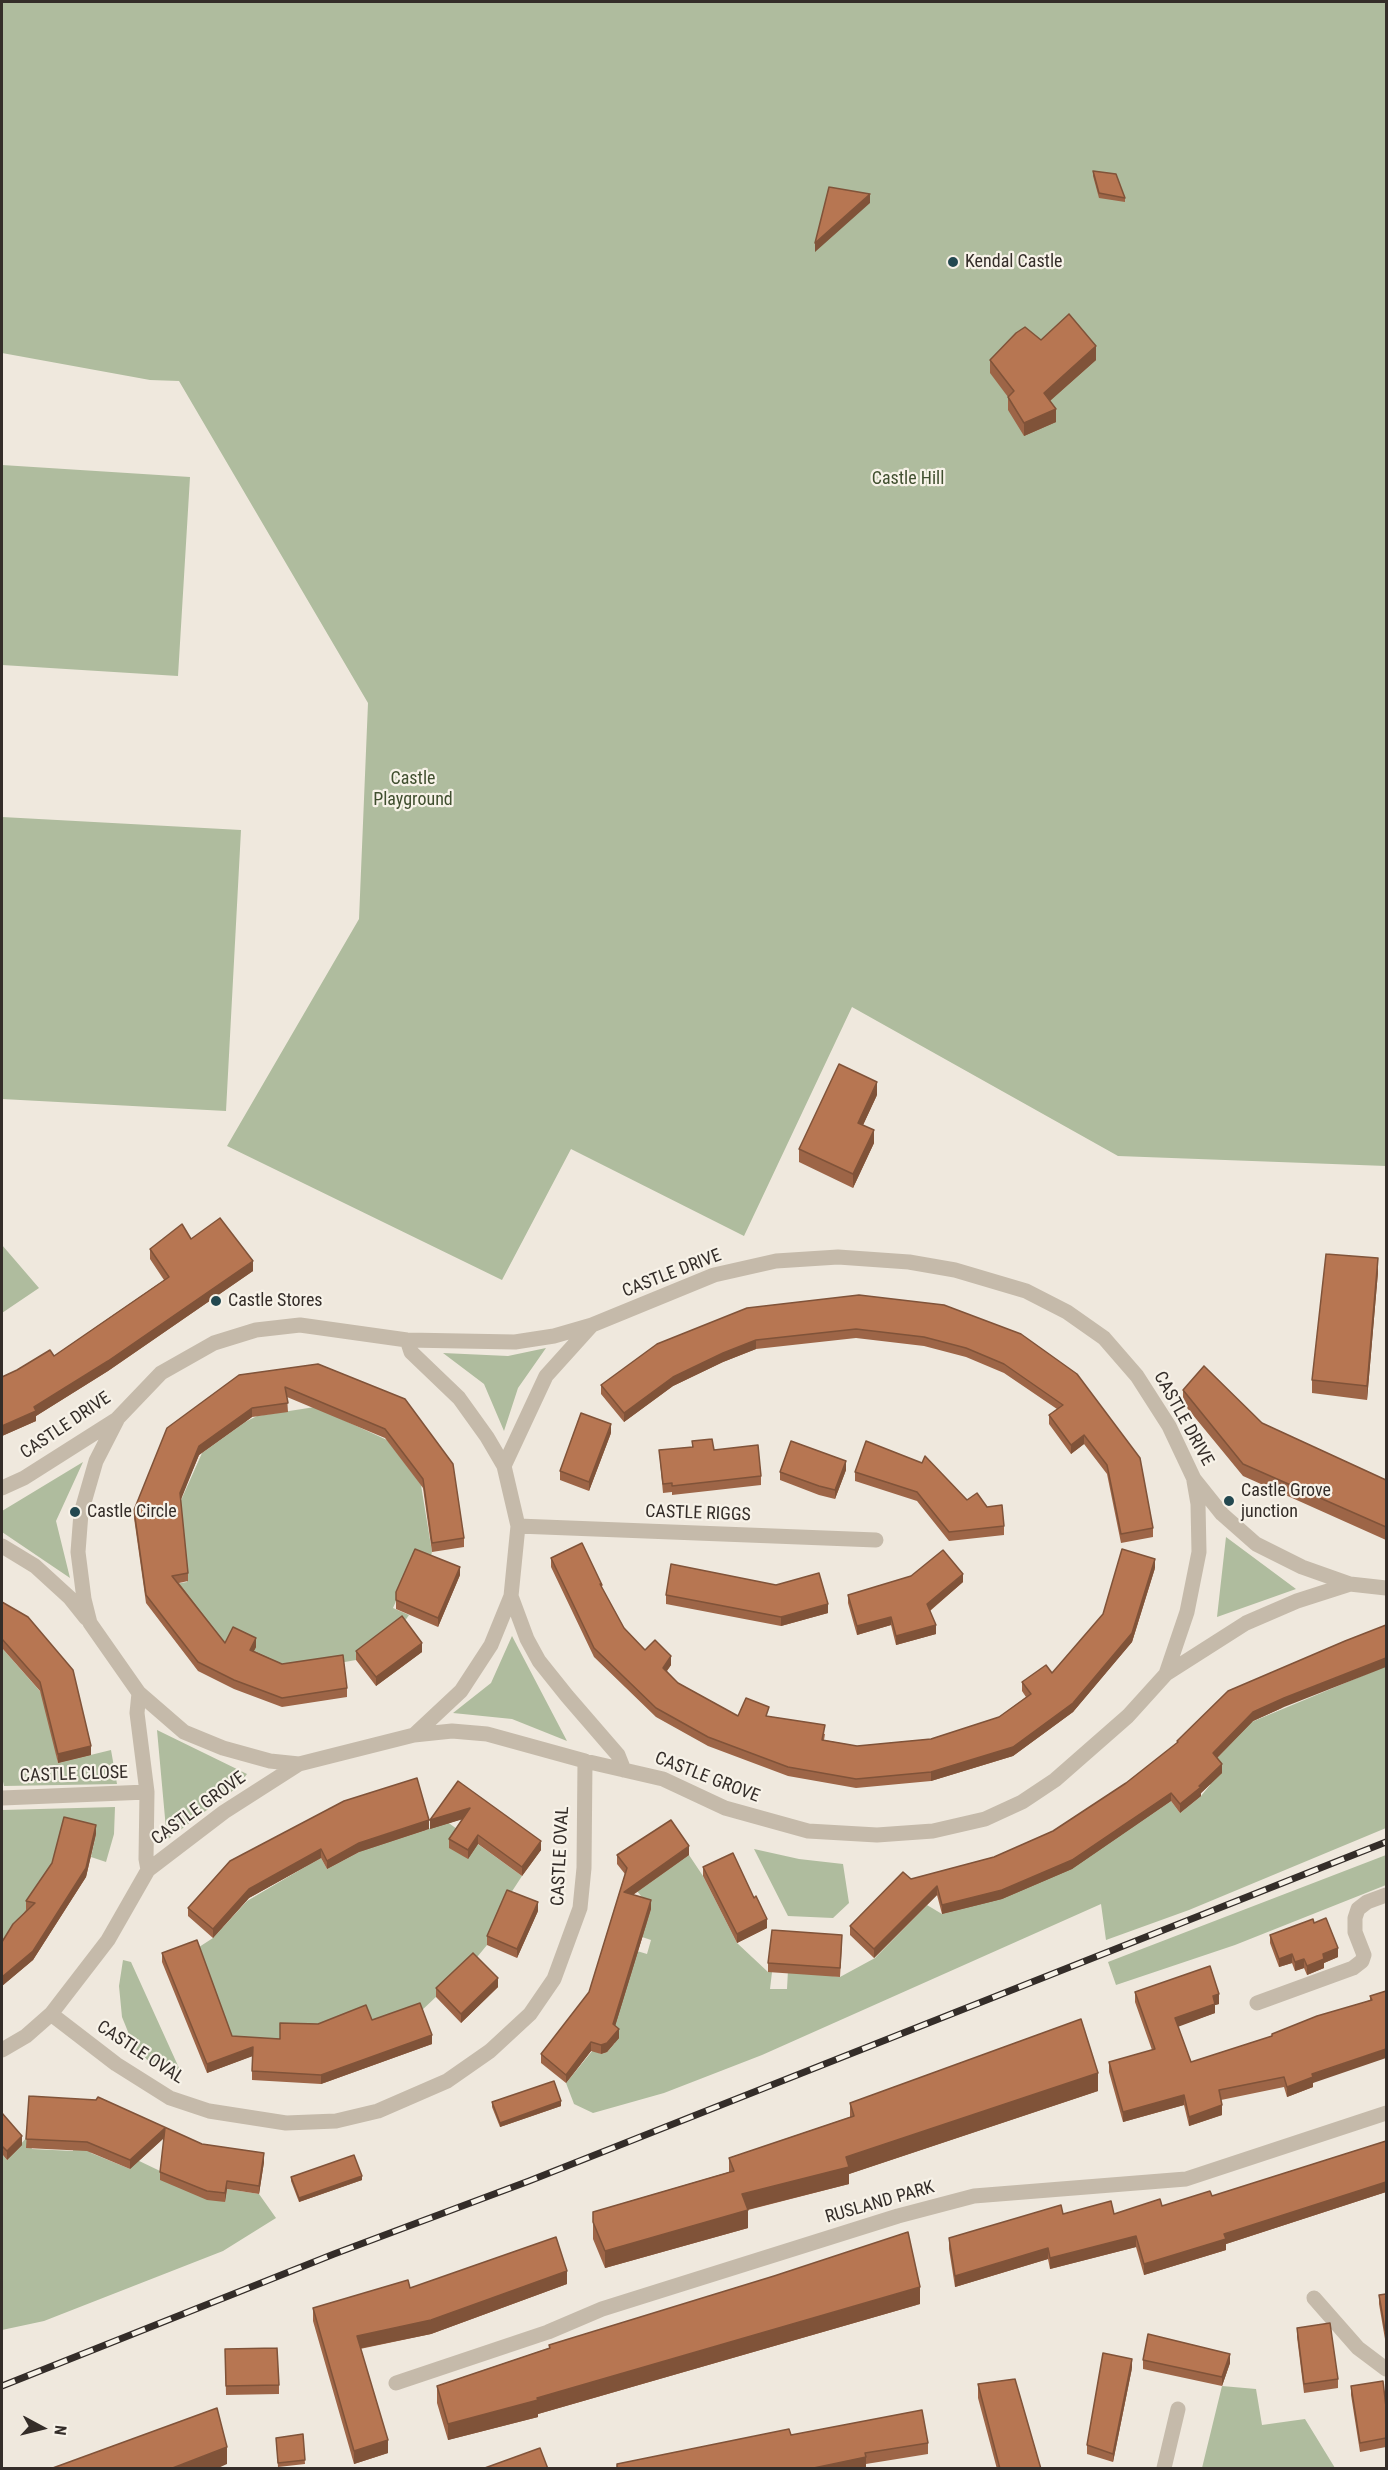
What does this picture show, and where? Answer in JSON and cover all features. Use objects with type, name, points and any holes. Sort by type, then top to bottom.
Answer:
[{"type":"street","name":"CASTLE DRIVE","points":[[2,1488],[24,1478],[117,1419],[161,1373],[214,1343],[256,1330],[300,1325],[407,1340],[515,1342],[592,1325],[714,1275],[776,1262],[845,1257],[909,1262],[955,1270],[1026,1291],[1067,1312],[1104,1338],[1137,1376],[1169,1426],[1194,1479],[1222,1514],[1256,1544],[1302,1568],[1350,1584]]},
{"type":"street","points":[[504,1466],[546,1376],[592,1325]]},
{"type":"street","points":[[407,1340],[411,1352],[459,1398],[487,1437],[504,1466],[518,1526],[511,1596],[491,1645],[460,1691],[414,1735]]},
{"type":"street","points":[[90,1623],[84,1599],[78,1552],[81,1513],[96,1461],[117,1419]]},
{"type":"street","name":"CASTLE GROVE","points":[[1166,1674],[1187,1612],[1199,1552],[1198,1504],[1194,1479]]},
{"type":"street","name":"CASTLE RIGGS","points":[[518,1526],[876,1540]]},
{"type":"street","points":[[2,1546],[35,1566],[70,1598],[139,1693],[184,1732],[223,1748],[270,1761],[299,1764]]},
{"type":"street","name":"CASTLE GROVE","points":[[2,2050],[26,2036],[51,2014],[108,1940],[148,1870],[224,1812],[299,1764],[414,1735],[452,1731],[487,1734],[585,1761],[663,1779],[725,1808],[808,1831],[877,1835],[933,1832],[985,1819],[1022,1802],[1055,1780],[1128,1716],[1166,1674],[1246,1623],[1297,1601],[1350,1584],[1386,1588]]},
{"type":"street","points":[[511,1596],[527,1639],[539,1661],[618,1755],[624,1770]]},
{"type":"street","points":[[139,1693],[137,1713],[147,1792]]},
{"type":"street","name":"CASTLE OVAL","points":[[51,2014],[116,2064],[170,2098],[209,2111],[286,2123],[336,2121],[378,2111],[447,2081],[490,2051],[530,2014],[554,1979],[580,1908],[584,1868],[585,1761]]},
{"type":"street","name":"CASTLE GROVE","points":[[147,1792],[146,1859],[148,1870]]},
{"type":"street","name":"CASTLE CLOSE","points":[[2,1798],[147,1792]]},
{"type":"street","points":[[1257,2003],[1353,1968],[1362,1961],[1364,1955],[1355,1932],[1355,1918],[1358,1909],[1367,1902],[1386,1895]]},
{"type":"street","name":"RUSLAND PARK","points":[[396,2384],[548,2332],[602,2310],[898,2216],[974,2196],[1186,2179],[1386,2113]]},
{"type":"street","points":[[1314,2298],[1358,2348],[1386,2369]]},
{"type":"street","points":[[1164,2469],[1178,2409]]},
{"type":"green space","name":"Castle Hill","points":[[2,2],[1386,2],[1386,1166],[1118,1156],[852,1007],[744,1236],[571,1149],[502,1280],[227,1146],[359,919],[368,703],[179,381],[150,380],[2,353]]},
{"type":"green space","points":[[2,465],[190,477],[178,676],[2,665]]},
{"type":"green space","points":[[2,817],[241,830],[226,1111],[2,1099]]},
{"type":"green space","points":[[2,1245],[39,1288],[2,1313]]},
{"type":"green space","points":[[546,1348],[518,1388],[504,1431],[484,1384],[443,1353],[508,1356]]},
{"type":"green space","points":[[315,1407],[387,1440],[421,1485],[432,1552],[429,1563],[415,1558],[393,1608],[409,1615],[402,1625],[356,1660],[289,1672],[226,1650],[175,1584],[187,1582],[174,1516],[202,1453],[257,1416]]},
{"type":"green space","points":[[83,1462],[56,1521],[70,1578],[2,1532],[2,1511]]},
{"type":"green space","points":[[1226,1537],[1296,1589],[1217,1617]]},
{"type":"green space","points":[[512,1636],[567,1741],[512,1719],[453,1713],[491,1683]]},
{"type":"green space","points":[[2,1648],[45,1697],[58,1763],[111,1750],[117,1784],[4,1786],[2,1777]]},
{"type":"green space","points":[[1386,1666],[1386,1828],[1189,1910],[1106,1940],[1101,1904],[762,2055],[664,2093],[593,2113],[574,2104],[566,2083],[593,2050],[601,2054],[607,2052],[615,2043],[609,2030],[637,1951],[647,1954],[651,1940],[642,1937],[651,1909],[637,1891],[689,1855],[703,1876],[737,1943],[768,1972],[772,1972],[770,1989],[787,1989],[788,1970],[840,1977],[875,1958],[927,1905],[942,1914],[1003,1898],[1072,1868],[1171,1801],[1180,1813],[1201,1796],[1210,1785],[1213,1762],[1249,1723]]},
{"type":"green space","points":[[157,1730],[247,1774],[235,1789],[167,1840]]},
{"type":"green space","points":[[115,1807],[114,1834],[106,1862],[91,1857],[96,1834],[52,1872],[2,1944],[2,1810]]},
{"type":"green space","points":[[439,1816],[522,1876],[507,1899],[487,1945],[473,1962],[420,2012],[280,2048],[232,2044],[196,1949],[213,1938],[247,1901],[310,1864],[321,1858],[327,1869],[361,1851],[429,1829]]},
{"type":"green space","points":[[754,1849],[799,1859],[843,1864],[849,1903],[833,1918],[788,1916]]},
{"type":"green space","points":[[1386,1855],[1386,1885],[1235,1945],[1116,1985],[1108,1962]]},
{"type":"green space","points":[[123,1960],[131,1962],[179,2068],[172,2075],[153,2065],[135,2049],[122,2017],[119,1986]]},
{"type":"green space","points":[[75,2108],[91,2153],[130,2169],[135,2159],[225,2202],[227,2189],[259,2194],[276,2218],[223,2251],[44,2321],[2,2330],[2,2154],[7,2160],[27,2137],[32,2149],[73,2151]]},
{"type":"green space","points":[[1222,2386],[1256,2389],[1262,2425],[1305,2419],[1335,2468],[1202,2468]]},
{"type":"building","points":[[1093,171],[1116,174],[1125,198],[1099,193]]},
{"type":"building","points":[[829,187],[870,194],[815,243]]},
{"type":"building","points":[[1069,314],[1096,346],[1044,393],[1056,409],[1024,423],[1008,397],[1014,391],[990,360],[1016,333],[1025,327],[1041,340]]},
{"type":"building","points":[[839,1064],[877,1082],[858,1123],[874,1130],[853,1174],[799,1149]]},
{"type":"building","points":[[220,1218],[253,1261],[108,1361],[34,1407],[36,1411],[2,1426],[2,1377],[50,1350],[54,1356],[169,1277],[150,1249],[182,1224],[191,1239]]},
{"type":"building","points":[[1326,1254],[1378,1258],[1367,1386],[1312,1380]]},
{"type":"building","points":[[859,1295],[944,1305],[1021,1334],[1077,1374],[1140,1458],[1153,1528],[1121,1534],[1107,1465],[1084,1435],[1071,1445],[1049,1415],[1063,1405],[1004,1364],[966,1348],[924,1337],[856,1329],[756,1340],[673,1377],[624,1413],[601,1385],[657,1344],[747,1308]]},
{"type":"building","points":[[318,1364],[405,1399],[453,1464],[464,1538],[432,1543],[423,1479],[385,1429],[285,1387],[288,1403],[252,1408],[199,1446],[180,1493],[188,1573],[172,1576],[225,1643],[233,1627],[256,1638],[250,1650],[282,1664],[343,1655],[347,1688],[282,1698],[234,1680],[198,1662],[146,1595],[134,1510],[167,1428],[239,1375]]},
{"type":"building","points":[[1204,1366],[1262,1423],[1386,1480],[1386,1527],[1243,1464],[1183,1390]]},
{"type":"building","points":[[581,1413],[611,1424],[589,1482],[560,1471]]},
{"type":"building","points":[[712,1439],[714,1450],[758,1445],[761,1476],[672,1486],[672,1483],[663,1484],[659,1450],[693,1447],[692,1441]]},
{"type":"building","points":[[791,1441],[846,1461],[835,1490],[780,1472]]},
{"type":"building","points":[[866,1441],[922,1463],[925,1456],[967,1500],[977,1493],[987,1507],[1002,1505],[1004,1526],[949,1532],[917,1492],[855,1472]]},
{"type":"building","points":[[582,1543],[602,1585],[600,1584],[624,1628],[645,1650],[655,1640],[671,1656],[663,1668],[678,1683],[738,1716],[746,1698],[769,1707],[766,1716],[825,1725],[822,1740],[857,1746],[931,1739],[999,1717],[1031,1694],[1022,1682],[1046,1665],[1052,1673],[1103,1614],[1122,1549],[1155,1559],[1132,1633],[1073,1703],[1013,1747],[931,1772],[856,1779],[788,1767],[708,1737],[656,1708],[594,1648],[551,1558]]},
{"type":"building","points":[[415,1549],[460,1567],[438,1618],[396,1600],[396,1592]]},
{"type":"building","points":[[943,1550],[963,1574],[927,1604],[936,1625],[896,1636],[891,1617],[857,1626],[848,1595],[911,1576]]},
{"type":"building","points":[[671,1564],[776,1585],[819,1573],[828,1604],[781,1617],[666,1595]]},
{"type":"building","points":[[2,1602],[28,1617],[73,1670],[91,1746],[58,1754],[40,1682],[2,1639]]},
{"type":"building","points":[[402,1616],[422,1643],[376,1677],[356,1651]]},
{"type":"building","points":[[1386,1625],[1386,1658],[1253,1712],[1213,1753],[1222,1764],[1199,1786],[1201,1787],[1180,1804],[1171,1793],[1072,1860],[1002,1890],[942,1905],[937,1886],[874,1949],[850,1926],[903,1872],[911,1879],[994,1857],[1053,1831],[1126,1783],[1178,1742],[1228,1691]]},
{"type":"building","points":[[417,1778],[429,1820],[359,1843],[327,1861],[321,1849],[249,1889],[213,1929],[188,1908],[230,1861],[344,1801]]},
{"type":"building","points":[[458,1781],[541,1841],[522,1867],[478,1835],[468,1850],[449,1839],[470,1808],[430,1820]]},
{"type":"building","points":[[64,1817],[96,1825],[86,1868],[33,1951],[2,1977],[2,1942],[13,1924],[35,1903],[26,1901],[52,1863]]},
{"type":"building","points":[[671,1820],[689,1846],[624,1892],[651,1900],[613,2024],[619,2029],[607,2043],[601,2045],[591,2042],[566,2075],[541,2054],[589,1992],[627,1868],[617,1855]]},
{"type":"building","points":[[733,1853],[754,1898],[756,1896],[767,1919],[737,1934],[703,1867]]},
{"type":"building","points":[[507,1890],[538,1902],[517,1949],[487,1936]]},
{"type":"building","points":[[1326,1918],[1338,1948],[1323,1954],[1324,1959],[1307,1966],[1304,1959],[1295,1962],[1292,1954],[1279,1959],[1270,1935],[1313,1919],[1314,1923]]},
{"type":"building","points":[[772,1930],[842,1935],[840,1968],[768,1963]]},
{"type":"building","points":[[197,1940],[232,2036],[280,2039],[280,2023],[318,2024],[366,2005],[372,2020],[420,2003],[432,2035],[321,2075],[252,2071],[253,2047],[207,2064],[162,1953]]},
{"type":"building","points":[[473,1953],[498,1978],[461,2014],[436,1988]]},
{"type":"building","points":[[1210,1966],[1219,1994],[1213,1996],[1215,2004],[1175,2018],[1191,2062],[1272,2036],[1272,2034],[1317,2016],[1372,2000],[1370,1996],[1386,1991],[1386,2049],[1312,2074],[1313,2077],[1287,2087],[1284,2077],[1219,2090],[1222,2105],[1189,2117],[1184,2095],[1123,2112],[1109,2062],[1155,2049],[1135,1992]]},
{"type":"building","points":[[1081,2019],[1098,2073],[846,2157],[849,2167],[742,2194],[748,2210],[605,2251],[593,2222],[593,2212],[734,2171],[729,2158],[854,2116],[850,2103]]},
{"type":"building","points":[[554,2081],[561,2101],[500,2123],[492,2102]]},
{"type":"building","points":[[29,2096],[96,2100],[98,2097],[202,2144],[264,2153],[259,2186],[227,2181],[225,2193],[207,2191],[160,2172],[165,2128],[130,2160],[87,2142],[26,2139]]},
{"type":"building","points":[[2,2113],[22,2136],[7,2151],[2,2146]]},
{"type":"building","points":[[1386,2141],[1386,2182],[1224,2234],[1226,2239],[1144,2264],[1136,2236],[1050,2258],[1048,2248],[955,2276],[949,2238],[1061,2205],[1063,2214],[1111,2201],[1114,2214],[1160,2199],[1162,2206],[1210,2191],[1212,2196]]},
{"type":"building","points":[[354,2155],[362,2176],[299,2198],[291,2177]]},
{"type":"building","points":[[908,2232],[920,2287],[537,2398],[538,2400],[448,2424],[437,2386],[550,2348],[549,2345]]},
{"type":"building","points":[[556,2237],[567,2271],[431,2320],[357,2336],[388,2440],[354,2451],[313,2308],[408,2280],[410,2288]]},
{"type":"building","points":[[1386,2294],[1386,2330],[1385,2330],[1379,2295]]},
{"type":"building","points":[[1330,2323],[1338,2379],[1304,2384],[1297,2328]]},
{"type":"building","points":[[1148,2334],[1230,2354],[1222,2377],[1143,2360]]},
{"type":"building","points":[[277,2348],[279,2385],[226,2386],[225,2349]]},
{"type":"building","points":[[1103,2353],[1132,2359],[1113,2454],[1087,2445]]},
{"type":"building","points":[[1015,2379],[1041,2469],[1000,2469],[978,2384]]},
{"type":"building","points":[[1383,2381],[1386,2438],[1360,2443],[1351,2386]]},
{"type":"building","points":[[217,2408],[227,2447],[170,2469],[50,2469]]},
{"type":"building","points":[[922,2410],[928,2443],[865,2453],[866,2457],[809,2469],[617,2469],[617,2464],[789,2429],[791,2435]]},
{"type":"building","points":[[303,2434],[305,2460],[278,2463],[276,2438]]},
{"type":"building","points":[[540,2448],[548,2469],[482,2469]]},
{"type":"railway","points":[[2,2386],[334,2254],[529,2181],[1386,1842]]},
{"type":"place","name":"Kendal Castle","points":[[953,262]]},
{"type":"place","name":"Castle Stores","points":[[216,1301]]},
{"type":"place","name":"Castle Grove junction","points":[[1229,1501]]},
{"type":"place","name":"Castle Circle","points":[[75,1512]]},
{"type":"park label","name":"Castle Playground","points":[[413,789]]}]
